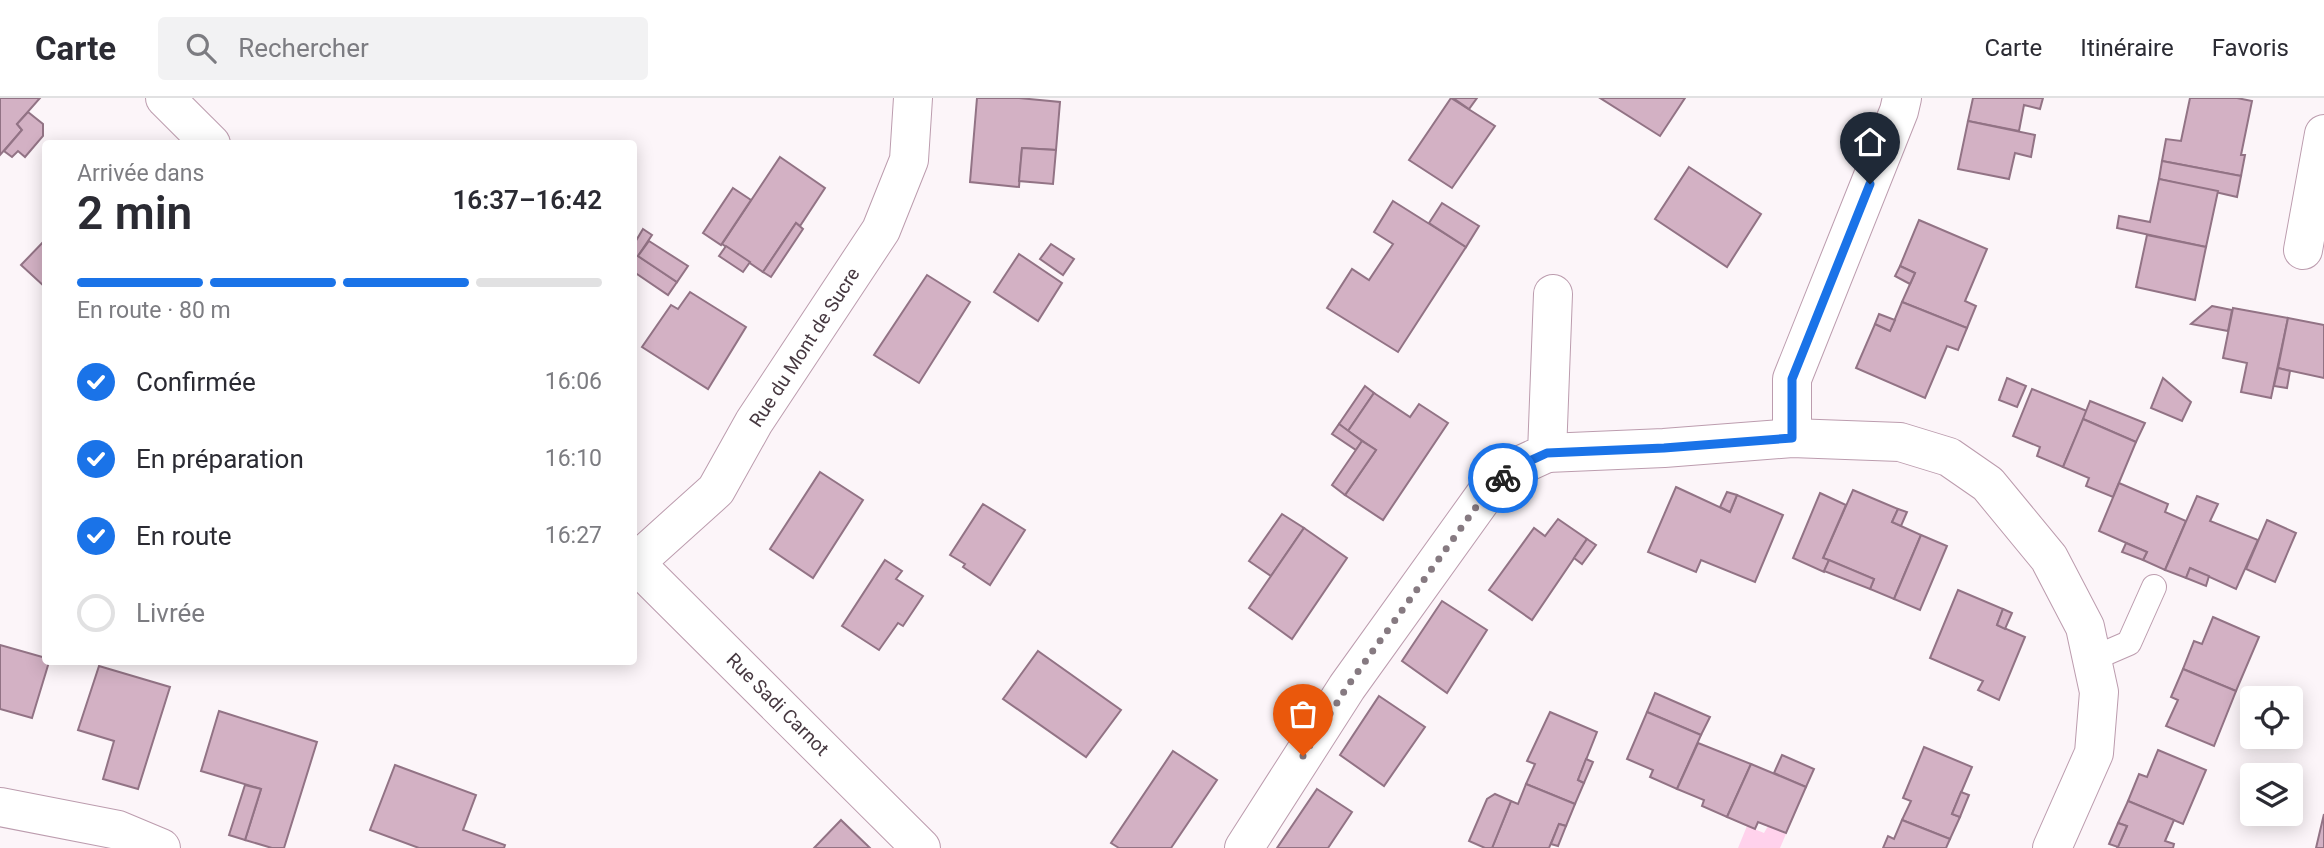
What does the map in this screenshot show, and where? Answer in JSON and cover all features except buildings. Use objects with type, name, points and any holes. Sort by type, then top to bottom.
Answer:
[{"type":"street","points":[[165,98],[207,140]]},
{"type":"street","name":"Rue du Mont de Sucre","points":[[637,559],[716,490],[754,422],[881,230],[909,160],[912,98]]},
{"type":"street","points":[[1792,438],[1792,379],[1902,98]]},
{"type":"street","points":[[2303,250],[2324,134]]},
{"type":"street","points":[[1547,453],[1553,294]]},
{"type":"street","points":[[1244,848],[1347,687],[1484,496],[1512,469],[1547,453],[1664,448],[1792,438],[1900,442],[1949,457],[1987,484],[2049,558],[2085,627],[2099,692],[2094,753],[2052,848]]},
{"type":"street","name":"Rue Sadi Carnot","points":[[637,565],[921,848]]},
{"type":"street","points":[[0,807],[118,830],[161,848]]},
{"type":"lane","points":[[2092,659],[2129,643],[2154,587]]},
{"type":"shaded area","points":[[1747,826],[1764,833],[1768,826],[1786,834],[1780,848],[1738,848]]},
{"type":"way so far","points":[[1303,756],[1347,687],[1484,496],[1503,478]]},
{"type":"route","points":[[1503,478],[1512,469],[1547,453],[1664,448],[1792,438],[1792,379],[1870,184]]}]
